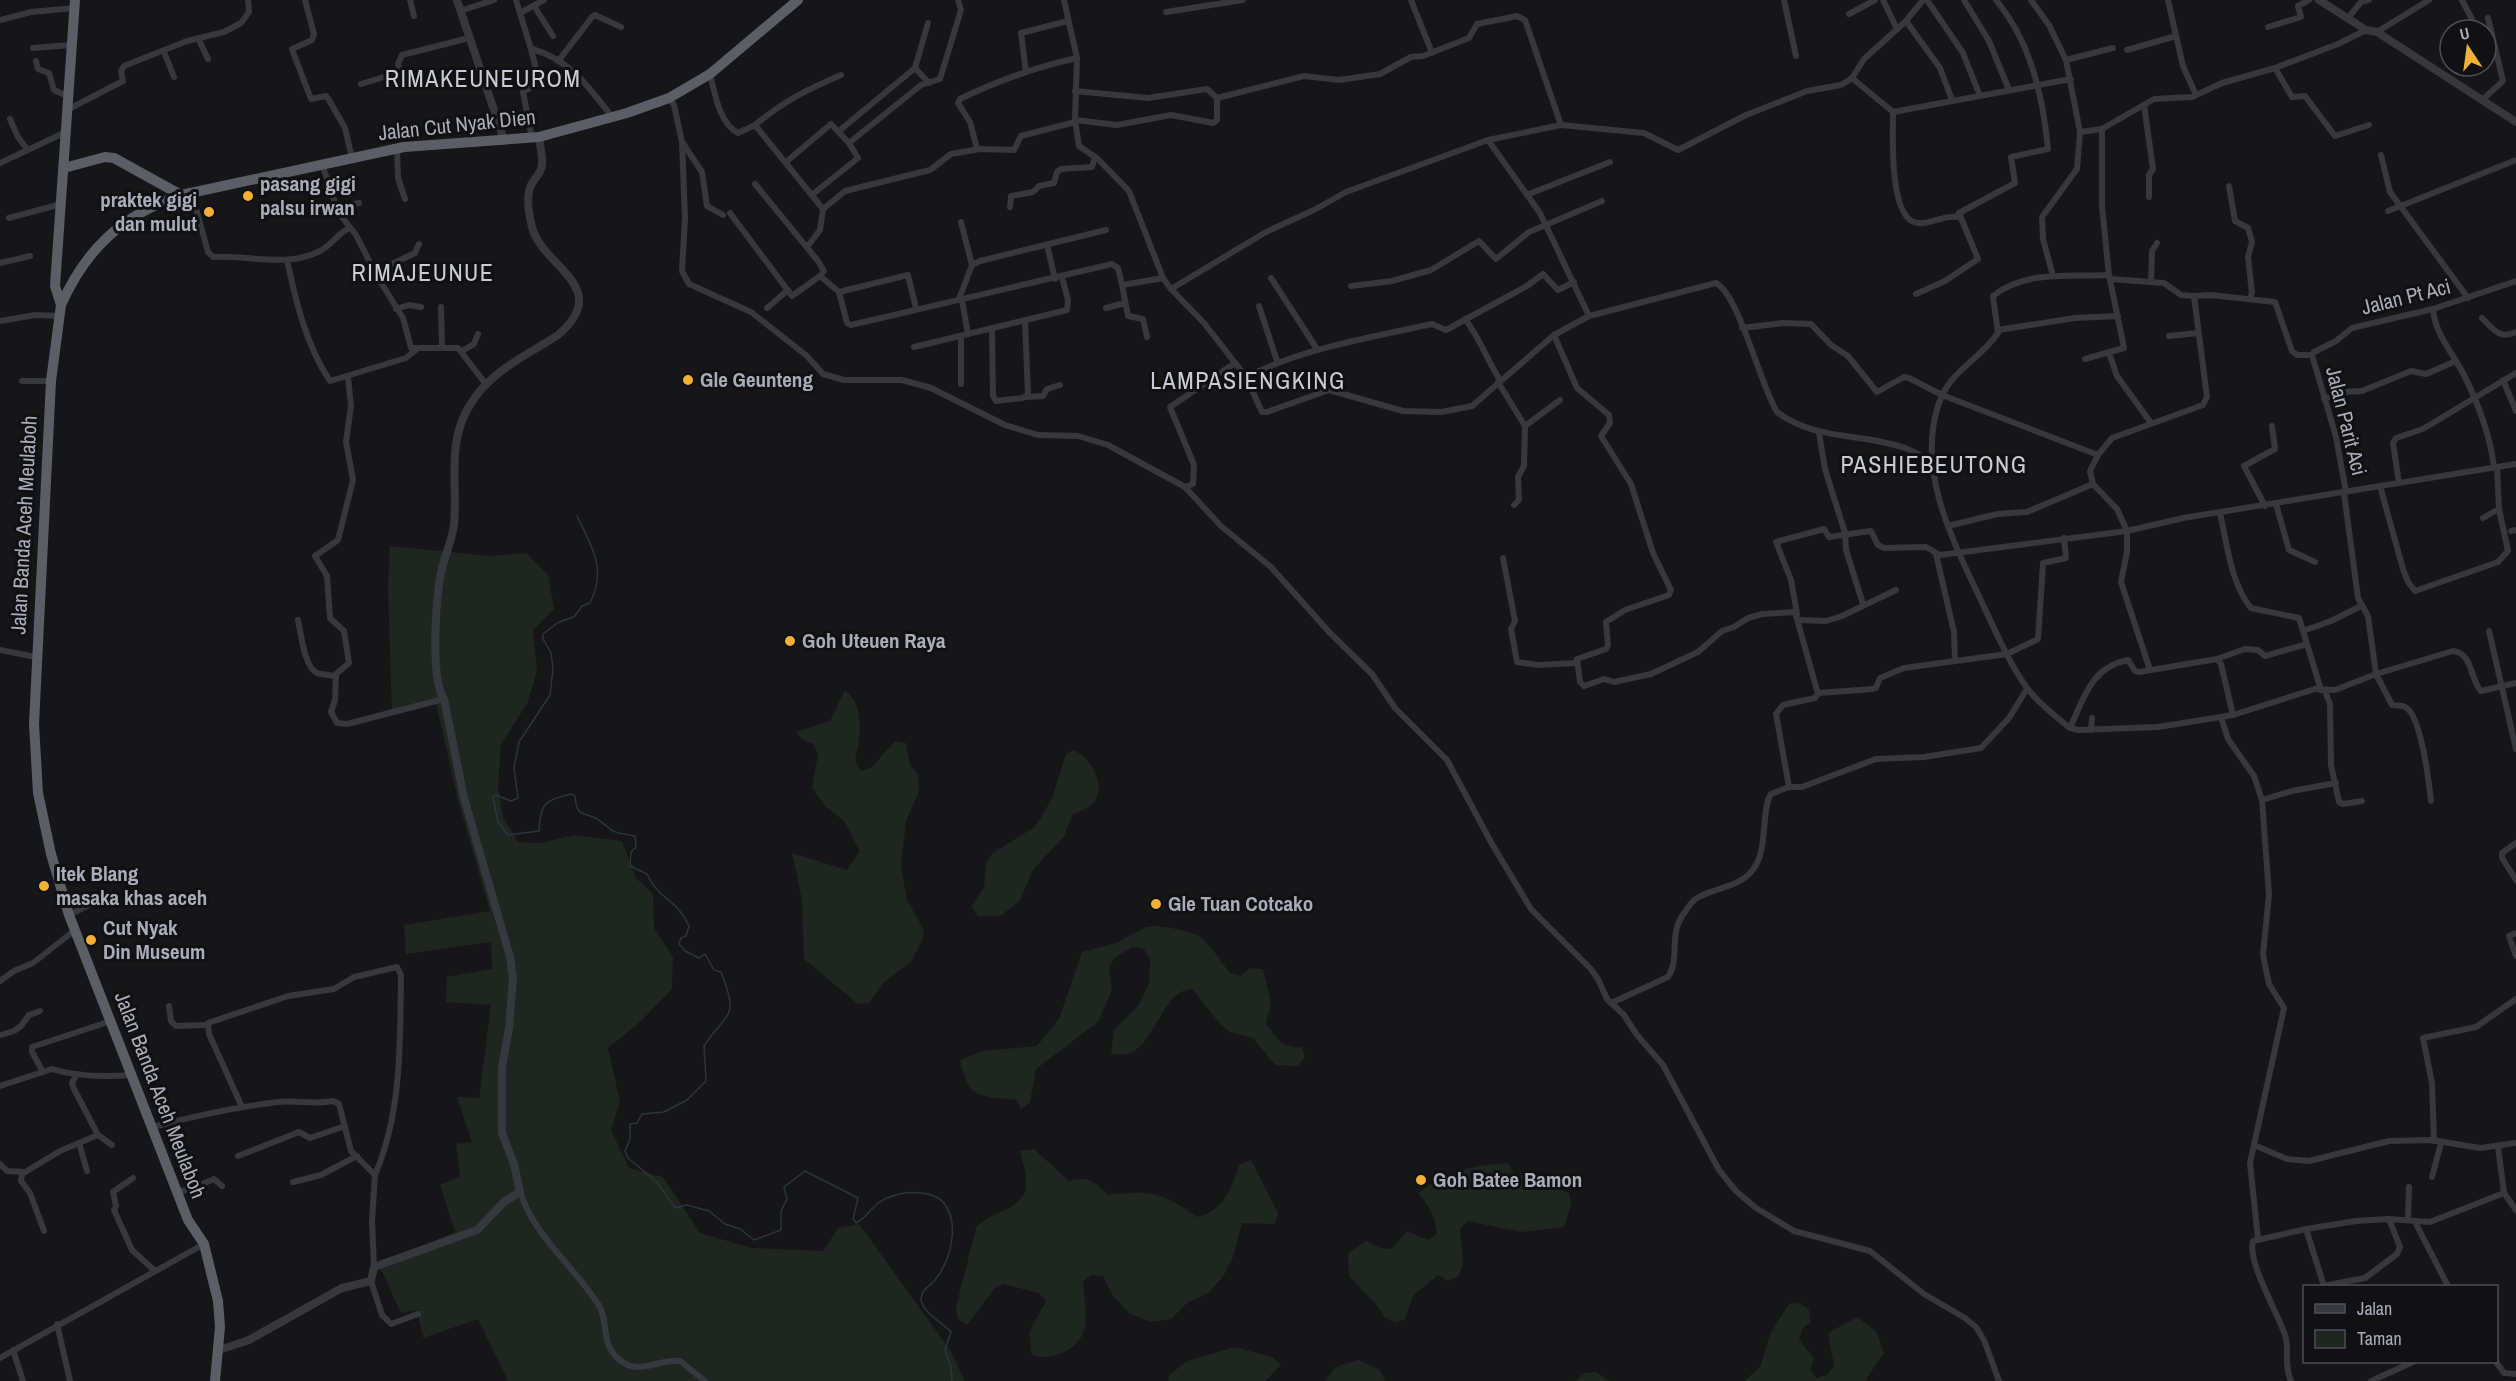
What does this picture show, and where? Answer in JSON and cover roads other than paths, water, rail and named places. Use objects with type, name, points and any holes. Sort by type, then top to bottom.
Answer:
[{"type":"highway","name":"Jalan Cut Nyak Dien","points":[[60,310],[72,282],[100,243],[116,227],[145,209],[181,195],[397,148],[536,137],[612,117],[669,98],[710,74],[798,0]]},
{"type":"highway","name":"Jalan Banda Aceh Meulaboh","points":[[75,2],[55,286],[60,310],[51,381],[36,657],[34,742],[38,793],[51,854],[69,915],[188,1220],[204,1244],[218,1301],[219,1350],[215,1381]]},
{"type":"highway","points":[[64,168],[105,157],[114,158],[181,195]]},
{"type":"street","points":[[67,110],[123,81],[121,71],[124,66],[198,38],[224,32],[241,23],[249,12],[248,0]]},
{"type":"street","points":[[305,0],[314,34],[312,40],[292,49],[311,99],[326,96],[330,100],[345,128],[352,158]]},
{"type":"street","points":[[410,0],[414,15]]},
{"type":"street","points":[[456,0],[504,140]]},
{"type":"street","points":[[460,11],[494,0]]},
{"type":"street","points":[[516,0],[528,44],[532,49],[539,84],[523,92],[543,167],[530,187],[532,228],[538,244],[576,283],[578,302],[576,313],[558,335],[485,383],[458,428],[454,454],[454,524],[441,574],[435,655],[438,690],[444,699],[464,798],[510,957],[513,978],[509,1028],[502,1067],[502,1133],[514,1164],[520,1192],[539,1230],[600,1306],[604,1336],[617,1357],[631,1366],[680,1362],[705,1381]]},
{"type":"street","points":[[520,13],[544,0]]},
{"type":"street","points":[[849,143],[874,120],[921,85],[940,79],[961,10],[958,0]]},
{"type":"street","points":[[1064,0],[1077,58],[1075,121],[1079,146],[1095,156],[1129,191],[1163,278],[1204,323],[1246,377],[1258,407],[1264,412],[1329,390],[1403,411],[1441,412],[1478,402],[1499,381],[1554,335],[1589,316],[1716,283],[1728,294],[1777,411],[1789,420],[1819,433],[1903,447],[1932,461]]},
{"type":"street","points":[[1166,12],[1243,0]]},
{"type":"street","points":[[1412,0],[1432,53]]},
{"type":"street","points":[[1784,0],[1782,1],[1796,56]]},
{"type":"street","points":[[1848,14],[1875,0]]},
{"type":"street","points":[[1883,0],[1897,29]]},
{"type":"street","points":[[1171,289],[1266,232],[1346,192],[1488,140],[1561,125],[1644,133],[1678,150],[1746,115],[1809,90],[1839,86],[1852,78],[1864,59],[1906,21],[1925,0],[1964,52],[1980,96]]},
{"type":"street","points":[[1964,0],[1989,41],[2010,90]]},
{"type":"street","points":[[1958,217],[1964,209],[1990,198],[2015,183],[2011,157],[2049,149],[2039,85],[2015,30],[1996,0]]},
{"type":"street","points":[[2031,0],[2049,25],[2066,60],[2080,132],[2077,169],[2042,217],[2043,239],[2053,276]]},
{"type":"street","points":[[2169,0],[2183,66],[2196,95]]},
{"type":"street","points":[[2268,27],[2301,17],[2298,6],[2309,0]]},
{"type":"street","points":[[2319,0],[2348,18],[2363,31],[2377,32],[2516,122]]},
{"type":"street","points":[[2348,18],[2360,1],[2365,3],[2369,0]]},
{"type":"street","points":[[2377,32],[2429,0]]},
{"type":"street","points":[[2462,0],[2471,18]]},
{"type":"street","points":[[0,20],[75,2]]},
{"type":"street","points":[[534,6],[553,36]]},
{"type":"street","points":[[1217,98],[1304,76],[1339,80],[1380,74],[1412,57],[1432,53],[1469,38],[1477,24],[1522,16],[1561,125]]},
{"type":"street","points":[[559,60],[592,17],[621,27]]},
{"type":"street","points":[[1026,72],[1020,34],[1068,21]]},
{"type":"street","points":[[1906,21],[1940,68],[1952,100]]},
{"type":"street","points":[[839,131],[915,68],[928,23]]},
{"type":"street","points":[[2080,132],[2102,129],[2160,98],[2196,95],[2222,83],[2275,68],[2355,37],[2363,31]]},
{"type":"street","points":[[2127,50],[2176,36]]},
{"type":"street","points":[[198,38],[208,59]]},
{"type":"street","points":[[361,84],[400,72],[398,64],[402,55],[469,38]]},
{"type":"street","points":[[33,48],[71,45]]},
{"type":"street","points":[[2066,60],[2113,48]]},
{"type":"street","points":[[532,49],[559,60],[585,81],[612,117]]},
{"type":"street","points":[[164,52],[174,77]]},
{"type":"street","points":[[977,149],[970,122],[958,101],[991,83],[1077,58]]},
{"type":"street","points":[[2482,100],[2503,81],[2498,60]]},
{"type":"street","points":[[36,61],[38,69],[50,73],[54,90],[67,96]]},
{"type":"street","points":[[915,68],[929,83]]},
{"type":"street","points":[[2275,68],[2292,97],[2305,96],[2334,136],[2369,125]]},
{"type":"street","points":[[710,74],[723,117],[729,127],[738,133],[755,125],[782,102],[812,86],[841,75]]},
{"type":"street","points":[[1852,78],[1893,112],[1895,180],[1906,217],[1914,222],[1924,223],[1948,215],[1958,217]]},
{"type":"street","points":[[1893,112],[2071,79]]},
{"type":"street","points":[[891,89],[900,101]]},
{"type":"street","points":[[1075,91],[1148,98],[1206,90],[1217,98]]},
{"type":"street","points":[[669,98],[674,105],[682,142],[685,218],[682,271],[689,284],[751,312],[807,356],[823,374],[844,380],[902,380],[931,388],[1005,424],[1038,435],[1078,436],[1108,445],[1185,488],[1221,526],[1271,567],[1329,633],[1372,674],[1395,708],[1447,760],[1492,844],[1531,909],[1590,968],[1611,1003],[1624,1015],[1637,1035],[1663,1065],[1714,1161],[1736,1191],[1756,1208],[1794,1231],[1870,1251],[1924,1294],[1965,1318],[1976,1327],[1999,1381]]},
{"type":"street","points":[[807,246],[820,230],[824,209],[845,191],[930,170],[951,154],[977,149],[1014,150],[1021,136],[1075,121],[1117,124],[1170,115],[1213,123],[1217,120],[1217,98]]},
{"type":"street","points":[[2144,105],[2153,169],[2149,175],[2149,197]]},
{"type":"street","points":[[866,109],[874,120]]},
{"type":"street","points":[[10,119],[27,149]]},
{"type":"street","points":[[786,162],[831,124],[839,131],[858,158],[813,194]]},
{"type":"street","points":[[755,125],[824,209]]},
{"type":"street","points":[[2085,359],[2124,348],[2109,277],[2102,206],[2102,129]]},
{"type":"street","points":[[0,163],[66,132]]},
{"type":"street","points":[[1488,140],[1529,194],[1589,316]]},
{"type":"street","points":[[682,142],[702,172],[707,206],[726,214],[794,296],[824,271],[807,246],[755,184]]},
{"type":"street","points":[[397,148],[398,178],[405,199]]},
{"type":"street","points":[[2381,155],[2387,186],[2468,298]]},
{"type":"street","points":[[1010,207],[1011,196],[1033,192],[1039,186],[1054,183],[1057,172],[1061,169],[1092,167],[1095,156]]},
{"type":"street","points":[[2388,211],[2516,160]]},
{"type":"street","points":[[1529,194],[1610,162]]},
{"type":"street","points":[[322,164],[337,210],[356,236],[403,318],[409,344],[417,349]]},
{"type":"street","points":[[2229,186],[2235,222],[2248,228],[2252,241],[2248,257],[2251,273],[2250,298]]},
{"type":"street","points":[[192,194],[209,255],[287,260],[319,252],[349,228]]},
{"type":"street","points":[[1351,286],[1392,281],[1421,273],[1479,241],[1496,259],[1529,232],[1602,201]]},
{"type":"street","points":[[337,210],[359,203]]},
{"type":"street","points":[[9,218],[61,204]]},
{"type":"street","points":[[1916,294],[1945,281],[1978,260],[1978,254],[1958,217]]},
{"type":"street","points":[[961,222],[972,265],[960,300],[964,335],[961,384]]},
{"type":"street","points":[[972,265],[1106,230]]},
{"type":"street","points":[[2151,282],[2152,251],[2157,243]]},
{"type":"street","points":[[375,272],[416,253],[419,244]]},
{"type":"street","points":[[914,347],[992,330],[1067,310],[1068,300],[1047,245]]},
{"type":"street","points":[[0,263],[30,256]]},
{"type":"street","points":[[287,260],[296,298],[314,353],[330,381],[348,378],[406,358],[417,349],[453,346],[462,351],[485,383]]},
{"type":"street","points":[[820,276],[839,292],[848,325],[1112,264],[1118,267],[1130,318],[1143,319],[1147,337]]},
{"type":"street","points":[[1246,377],[1277,362],[1317,349],[1432,324],[1446,330],[1527,286],[1543,274],[1558,290],[1574,282]]},
{"type":"street","points":[[839,292],[908,275],[916,308]]},
{"type":"street","points":[[2313,356],[2297,355],[2292,351],[2275,302],[2250,298],[2181,295],[2166,284],[2109,277],[2053,276],[2016,282],[1993,296],[1998,330],[1996,336],[1946,384],[1941,400],[1932,461],[1948,526],[2007,654],[2027,689],[2070,728],[2091,730],[2158,727],[2233,715],[2315,689],[2335,690],[2376,674],[2457,651],[2471,667],[2479,690],[2516,683]]},
{"type":"street","points":[[1122,285],[1163,278]]},
{"type":"street","points":[[1271,278],[1317,349]]},
{"type":"street","name":"Jalan Pt Aci","points":[[2313,356],[2352,328],[2433,309],[2516,281]]},
{"type":"street","points":[[767,308],[788,290]]},
{"type":"street","points":[[2150,670],[2144,646],[2122,586],[2127,552],[2127,531],[2117,508],[2093,484],[2090,471],[2098,455],[2112,438],[2206,402],[2194,296]]},
{"type":"street","points":[[1106,309],[1125,303]]},
{"type":"street","points":[[396,309],[409,305],[421,307]]},
{"type":"street","points":[[1259,306],[1277,362]]},
{"type":"street","points":[[441,307],[442,346]]},
{"type":"street","points":[[2380,486],[2403,569],[2408,582],[2415,591],[2502,560],[2508,551],[2499,509],[2495,467],[2489,439],[2456,361],[2434,325],[2433,309]]},
{"type":"street","points":[[0,321],[60,310]]},
{"type":"street","points":[[1998,330],[2075,318],[2118,316]]},
{"type":"street","points":[[2482,318],[2500,335],[2507,336],[2516,332]]},
{"type":"street","points":[[1466,319],[1525,426],[1524,466],[1518,477],[1519,500],[1514,505]]},
{"type":"street","points":[[1025,322],[1026,397]]},
{"type":"street","points":[[1742,328],[1784,322],[1811,324],[1831,345],[1848,356],[1874,390],[1882,391],[1904,376],[1941,400],[2098,455]]},
{"type":"street","points":[[992,330],[995,400],[1043,396],[1047,389],[1060,385]]},
{"type":"street","points":[[2169,336],[2198,333]]},
{"type":"street","points":[[462,351],[474,344],[478,334]]},
{"type":"street","points":[[1554,335],[1577,388],[1609,415],[1610,423],[1601,436],[1631,484],[1653,553],[1671,590],[1669,595],[1625,610],[1606,622],[1608,645],[1606,649],[1581,656],[1577,663],[1580,682],[1584,686],[1604,679],[1614,682],[1651,674],[1698,652],[1722,631],[1748,618],[1787,611],[1798,617],[1826,621],[1842,616],[1896,590]]},
{"type":"street","points":[[2109,353],[2117,376],[2151,423]]},
{"type":"street","name":"Jalan Parit Aci","points":[[2313,356],[2336,437],[2345,492],[2348,537],[2361,606],[2368,616],[2376,674],[2391,705],[2405,706],[2410,712],[2424,752],[2431,801]]},
{"type":"street","points":[[2324,399],[2344,392],[2362,391],[2411,371],[2426,374],[2456,361]]},
{"type":"street","points":[[1185,488],[1193,484],[1195,471],[1170,407],[1235,363]]},
{"type":"street","points":[[2400,483],[2393,443],[2396,438],[2423,429],[2516,373]]},
{"type":"street","points":[[348,378],[351,406],[346,442],[353,475],[351,490],[338,540],[315,556],[327,576],[330,618],[346,635],[350,663],[336,677],[335,700],[331,712],[334,720],[342,724],[444,699]]},
{"type":"street","points":[[2503,380],[2516,411]]},
{"type":"street","points":[[22,381],[51,381]]},
{"type":"street","points":[[1525,426],[1560,400]]},
{"type":"street","points":[[2265,506],[2244,466],[2275,449],[2272,426]]},
{"type":"street","points":[[1819,433],[1825,469],[1845,533],[1846,550],[1863,604]]},
{"type":"street","points":[[1936,554],[2127,531],[2179,519],[2516,464]]},
{"type":"street","points":[[1948,526],[1997,514],[2027,512],[2093,484]]},
{"type":"street","points":[[2276,504],[2289,550],[2315,562]]},
{"type":"street","points":[[2483,518],[2499,509]]},
{"type":"street","points":[[2220,513],[2233,571],[2246,602],[2251,608],[2297,617],[2323,691],[2330,704],[2331,765],[2341,804],[2362,801]]},
{"type":"street","points":[[1789,788],[1776,714],[1783,705],[1815,698],[1818,693],[1791,580],[1776,542],[1824,529],[1829,537],[1871,531],[1878,545],[1884,548],[1926,547],[1936,554],[1954,632],[1955,661]]},
{"type":"street","points":[[1818,693],[1873,689],[1876,688],[1880,678],[1904,668],[2007,654],[2038,639],[2043,563],[2066,558],[2064,538]]},
{"type":"street","points":[[1503,558],[1515,621],[1511,629],[1517,662],[1577,663]]},
{"type":"street","points":[[2303,631],[2331,621],[2361,606]]},
{"type":"street","points":[[298,620],[303,652],[312,669],[336,677]]},
{"type":"street","points":[[2489,631],[2516,749]]},
{"type":"street","points":[[2070,728],[2086,693],[2102,669],[2127,660],[2137,672],[2217,659],[2245,649],[2258,650],[2265,656],[2307,644]]},
{"type":"street","points":[[0,650],[36,657]]},
{"type":"street","points":[[2217,659],[2233,715]]},
{"type":"street","points":[[1611,1003],[1669,975],[1676,923],[1697,898],[1735,884],[1751,872],[1759,859],[1766,828],[1768,797],[1789,788],[1802,787],[1876,759],[1924,757],[1981,748],[2009,718],[2027,689]]},
{"type":"street","points":[[2221,717],[2228,739],[2254,776],[2262,800],[2269,894],[2263,955],[2269,984],[2284,1008],[2250,1173],[2258,1239]]},
{"type":"street","points":[[2091,718],[2091,730]]},
{"type":"street","points":[[2262,800],[2292,791],[2336,783]]},
{"type":"street","points":[[2516,843],[2502,853],[2502,858],[2516,880]]},
{"type":"street","points":[[69,915],[111,894]]},
{"type":"street","points":[[0,981],[14,971],[33,963],[75,930]]},
{"type":"street","points":[[2516,933],[2509,936],[2508,940],[2516,956]]},
{"type":"street","points":[[169,1006],[173,1024],[180,1027],[207,1025],[288,996],[334,989],[354,977],[399,968],[400,1066],[390,1135],[375,1174],[372,1221],[374,1267],[371,1281],[382,1315],[391,1324],[418,1314]]},
{"type":"street","points":[[2432,1177],[2438,1142],[2432,1083],[2423,1038],[2476,1027],[2516,999]]},
{"type":"street","points":[[0,1036],[21,1026],[29,1014],[40,1011]]},
{"type":"street","points":[[43,1072],[32,1052],[32,1047],[111,1021]]},
{"type":"street","points":[[207,1025],[243,1107]]},
{"type":"street","points":[[0,1086],[52,1069],[61,1073],[103,1077],[132,1074]]},
{"type":"street","points":[[77,1074],[73,1086],[98,1135],[112,1145]]},
{"type":"street","points":[[153,1127],[243,1107],[285,1101],[314,1105],[333,1101],[342,1108],[349,1146],[375,1174]]},
{"type":"street","points":[[238,1156],[299,1132],[310,1138],[345,1126]]},
{"type":"street","points":[[0,1164],[7,1171],[24,1172],[98,1135]]},
{"type":"street","points":[[2254,1145],[2287,1159],[2309,1161],[2389,1141],[2498,1147],[2516,1143]]},
{"type":"street","points":[[79,1143],[87,1171]]},
{"type":"street","points":[[2498,1147],[2504,1193],[2516,1210]]},
{"type":"street","points":[[293,1182],[321,1174],[357,1156]]},
{"type":"street","points":[[24,1172],[21,1181],[30,1193],[44,1231]]},
{"type":"street","points":[[133,1178],[113,1192],[116,1206],[114,1210],[132,1250],[155,1271]]},
{"type":"street","points":[[177,1192],[191,1189],[210,1179],[214,1179],[222,1186]]},
{"type":"street","points":[[2409,1187],[2411,1221],[2447,1285]]},
{"type":"street","points":[[374,1267],[477,1230],[504,1202],[520,1192]]},
{"type":"street","points":[[2291,1381],[2285,1356],[2287,1339],[2270,1301],[2255,1258],[2252,1245],[2258,1239],[2356,1221],[2441,1220],[2504,1193]]},
{"type":"street","points":[[2328,1285],[2365,1278],[2397,1254],[2400,1247],[2389,1219]]},
{"type":"street","points":[[2307,1229],[2323,1285]]},
{"type":"street","points":[[0,1358],[57,1324],[204,1244]]},
{"type":"street","points":[[219,1350],[249,1341],[342,1288],[371,1281]]},
{"type":"street","points":[[57,1324],[70,1381]]},
{"type":"street","points":[[13,1350],[23,1381]]},
{"type":"street","points":[[2371,1381],[2411,1363]]},
{"type":"street","points":[[2497,1363],[2504,1373],[2516,1374]]},
{"type":"waterway","points":[[577,516],[596,558],[595,591],[590,603],[582,606],[574,617],[559,622],[543,634],[543,639],[551,653],[553,669],[550,695],[519,742],[514,768],[518,798],[511,801],[496,795],[493,797],[498,822],[508,835],[539,831],[541,814],[546,804],[556,798],[572,794],[575,796],[580,812],[595,818],[615,832],[635,836],[636,847],[631,852],[630,866],[647,874],[657,889],[679,910],[689,926],[686,936],[681,938],[679,944],[685,951],[699,958],[705,954],[714,970],[721,972],[730,999],[728,1014],[704,1046],[706,1081],[687,1100],[664,1112],[642,1114],[637,1123],[630,1124],[630,1139],[625,1151],[628,1158],[657,1182],[675,1208],[687,1205],[709,1211],[725,1224],[740,1229],[754,1240],[781,1230],[781,1211],[787,1199],[784,1187],[805,1171],[858,1198],[853,1219],[856,1223],[881,1201],[896,1195],[921,1193],[940,1199],[952,1221],[952,1242],[941,1272],[921,1298],[924,1308],[951,1332],[945,1350],[951,1367],[952,1381]]},
{"type":"place","name":"pasang gigi palsu irwan","points":[[248,196]]},
{"type":"place","name":"praktek gigi dan mulut","points":[[209,212]]},
{"type":"place","name":"Gle Geunteng","points":[[688,380]]},
{"type":"place","name":"Goh Uteuen Raya","points":[[790,641]]},
{"type":"place","name":"Itek Blang masaka khas aceh","points":[[44,886]]},
{"type":"place","name":"Gle Tuan Cotcako","points":[[1156,904]]},
{"type":"place","name":"Cut Nyak Din Museum","points":[[91,940]]},
{"type":"place","name":"Goh Batee Bamon","points":[[1421,1180]]},
{"type":"district","name":"RIMAKEUNEUROM","points":[[483,79]]},
{"type":"district","name":"RIMAJEUNUE","points":[[423,273]]},
{"type":"district","name":"LAMPASIENGKING","points":[[1248,381]]},
{"type":"district","name":"PASHIEBEUTONG","points":[[1934,465]]}]
